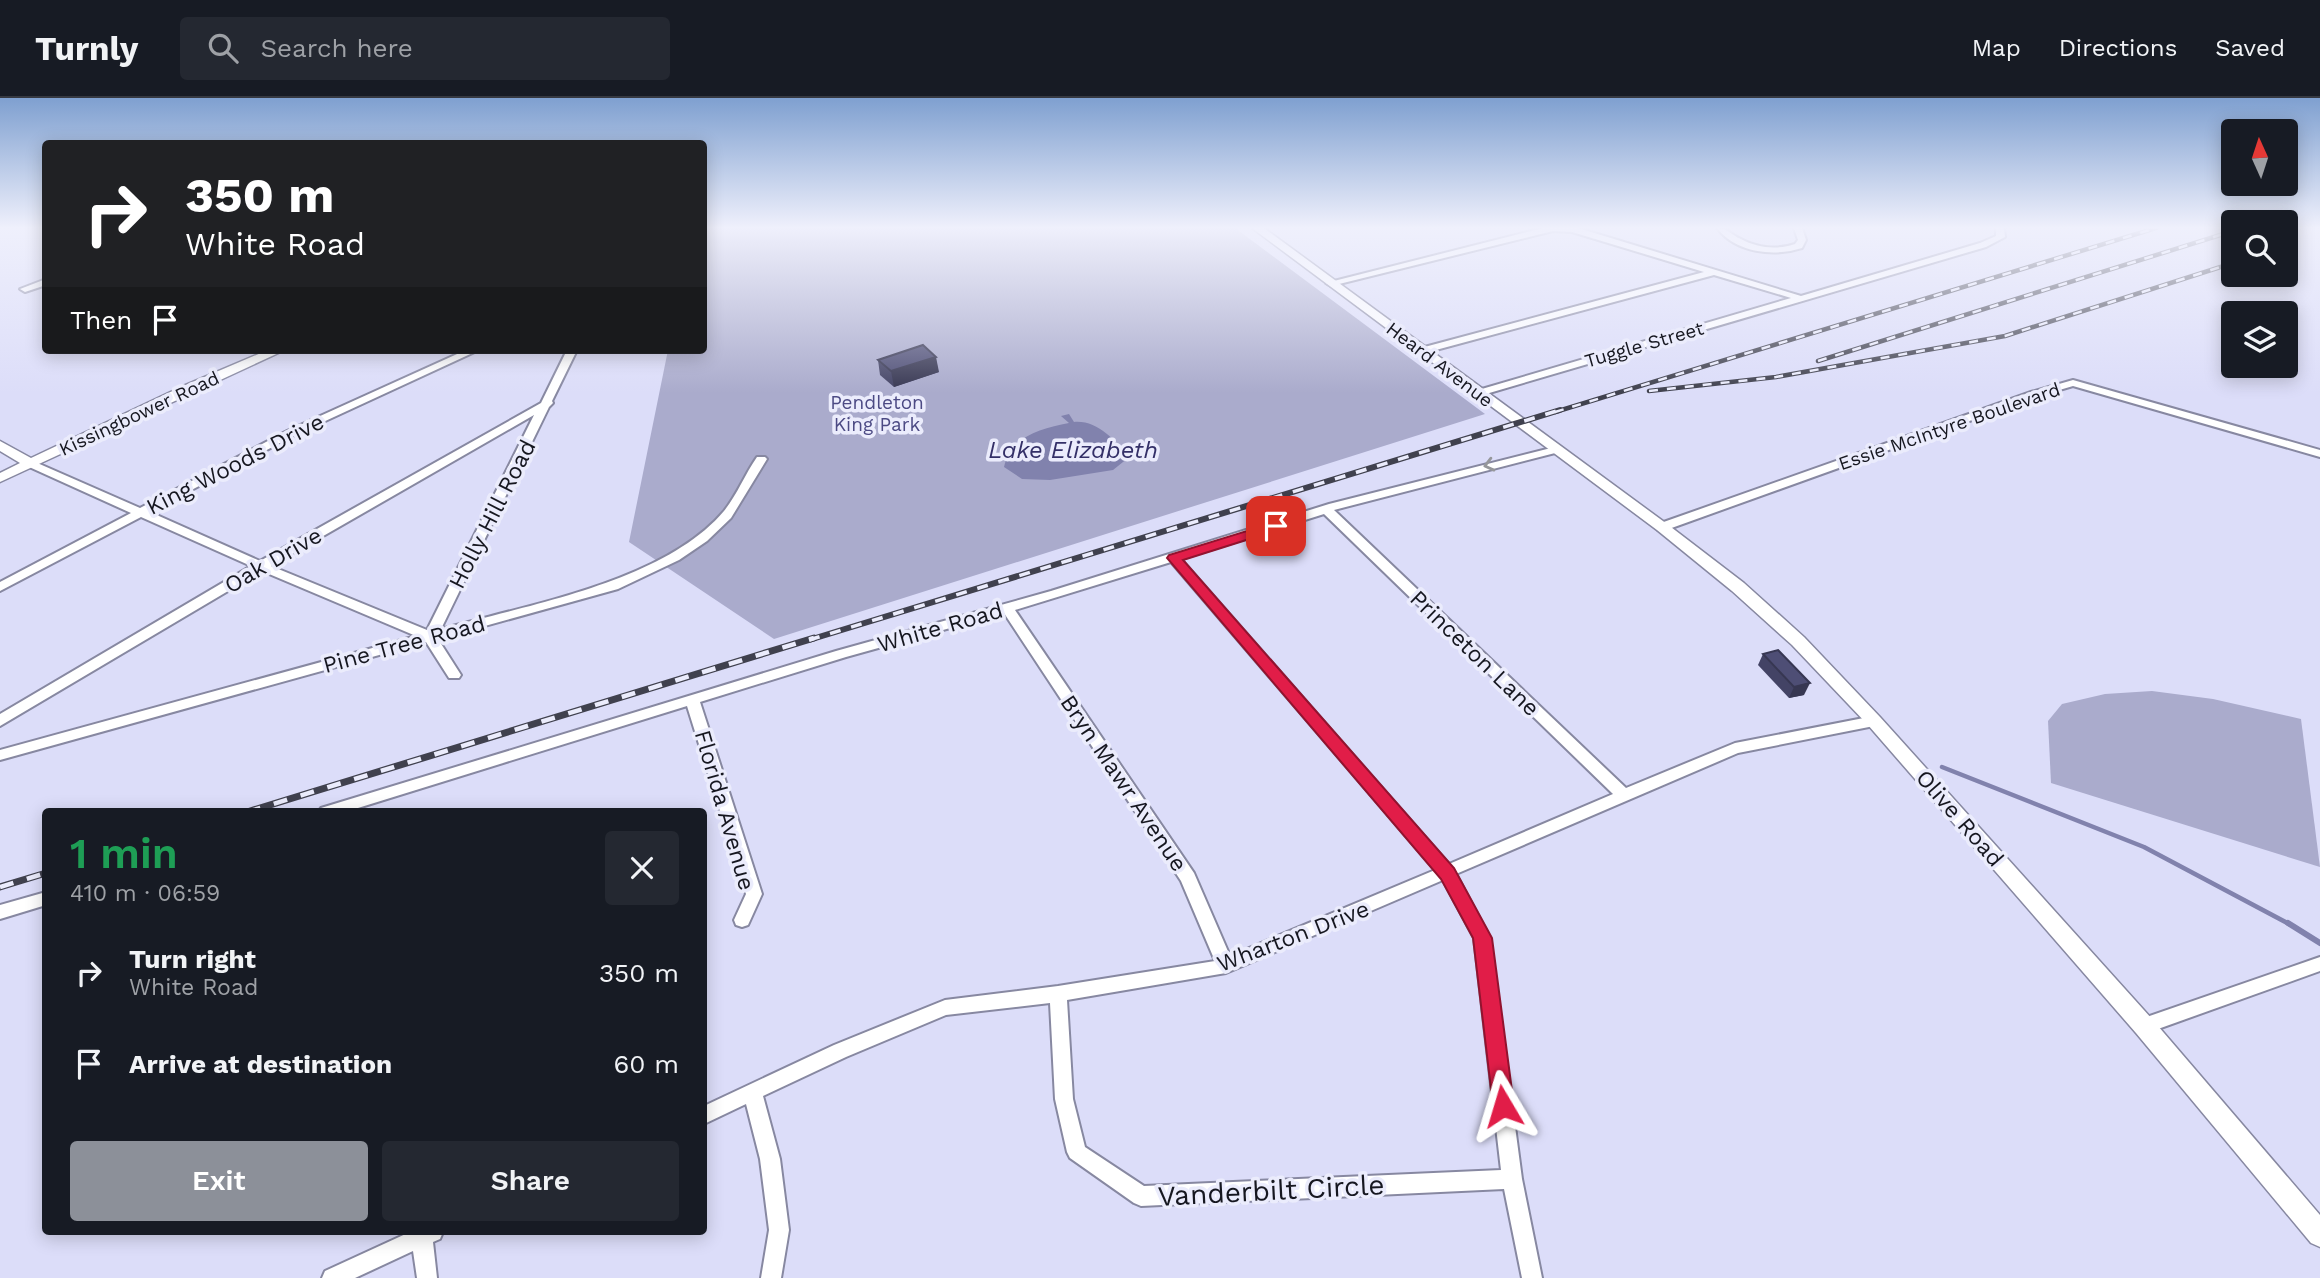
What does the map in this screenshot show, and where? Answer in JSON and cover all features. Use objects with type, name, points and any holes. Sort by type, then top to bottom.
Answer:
[{"type":"street","points":[[25,289],[42,283]]},
{"type":"street","name":"Heard Avenue","points":[[1331,283],[1556,450]]},
{"type":"street","points":[[1421,351],[1675,283]]},
{"type":"street","points":[[1752,283],[1801,298]]},
{"type":"street","name":"Tuggle Street","points":[[1479,393],[1852,283]]},
{"type":"street","name":"Kissingbower Road","points":[[0,478],[186,390],[270,354]]},
{"type":"street","name":"King Woods Drive","points":[[0,587],[291,433],[465,354]]},
{"type":"street","name":"Holly Hill Road","points":[[430,636],[570,354]]},
{"type":"street","name":"Essie McIntyre Boulevard","points":[[1662,527],[2035,394],[2073,383],[2320,454]]},
{"type":"street","name":"Oak Drive","points":[[0,722],[261,566],[548,403]]},
{"type":"street","points":[[0,445],[31,464],[140,513],[430,636],[454,675]]},
{"type":"street","name":"White Road","points":[[339,808],[692,699],[1007,608],[1327,510],[1556,450]]},
{"type":"street","name":"Olive Road","points":[[1556,450],[1662,527],[1773,618],[1843,686],[2144,1026],[2320,1234]]},
{"type":"street","name":"Pine Tree Road","points":[[0,755],[614,586],[675,558],[706,536],[728,513],[761,459]]},
{"type":"street","name":"Princeton Lane","points":[[1327,510],[1624,796]]},
{"type":"street","points":[[1174,558],[1447,873],[1482,938],[1512,1179],[1532,1278]]},
{"type":"street","name":"Bryn Mawr Avenue","points":[[1007,608],[1188,878],[1226,966]]},
{"type":"street","name":"Florida Avenue","points":[[692,699],[754,894],[742,920]]},
{"type":"street","name":"Wharton Drive","points":[[707,1114],[841,1051],[945,1008],[1058,994],[1226,966],[1735,748],[1874,721]]},
{"type":"street","points":[[0,912],[42,899]]},
{"type":"street","points":[[2144,1026],[2320,964]]},
{"type":"street","name":"Vanderbilt Circle","points":[[1058,994],[1063,1099],[1077,1152],[1141,1196],[1512,1179]]},
{"type":"street","points":[[752,1094],[770,1159],[779,1230],[771,1278]]},
{"type":"street","points":[[332,1278],[426,1235]]},
{"type":"street","points":[[427,1278],[428,1235]]},
{"type":"green space","name":"Pendleton King Park","points":[[707,283],[1309,283],[1485,414],[774,639],[629,542],[667,354],[707,354]]},
{"type":"green space","points":[[2152,691],[2213,699],[2301,719],[2320,867],[2051,783],[2048,721],[2062,704],[2105,694]]},
{"type":"water","name":"Lake Elizabeth","points":[[1069,414],[1074,422],[1090,424],[1105,432],[1128,458],[1113,470],[1050,480],[1022,479],[1004,467],[1008,456],[1020,441],[1038,431],[1069,423],[1061,416]]},
{"type":"building","points":[[923,345],[936,357],[891,371],[878,360]]},
{"type":"building","points":[[1778,650],[1810,683],[1794,687],[1763,654]]},
{"type":"waterway","points":[[1942,767],[2144,847],[2291,925]]},
{"type":"waterway","points":[[2288,923],[2320,943]]},
{"type":"railway","points":[[1555,412],[1976,283]]},
{"type":"railway","points":[[1818,361],[2067,283]]},
{"type":"railway","points":[[1649,391],[1776,377],[2005,336],[2170,283]]},
{"type":"railway","points":[[809,640],[1560,410]]},
{"type":"railway","points":[[260,808],[814,638]]},
{"type":"railway","points":[[0,887],[42,874]]},
{"type":"route","points":[[1276,526],[1174,558],[1447,873],[1482,938],[1503,1106]]}]
